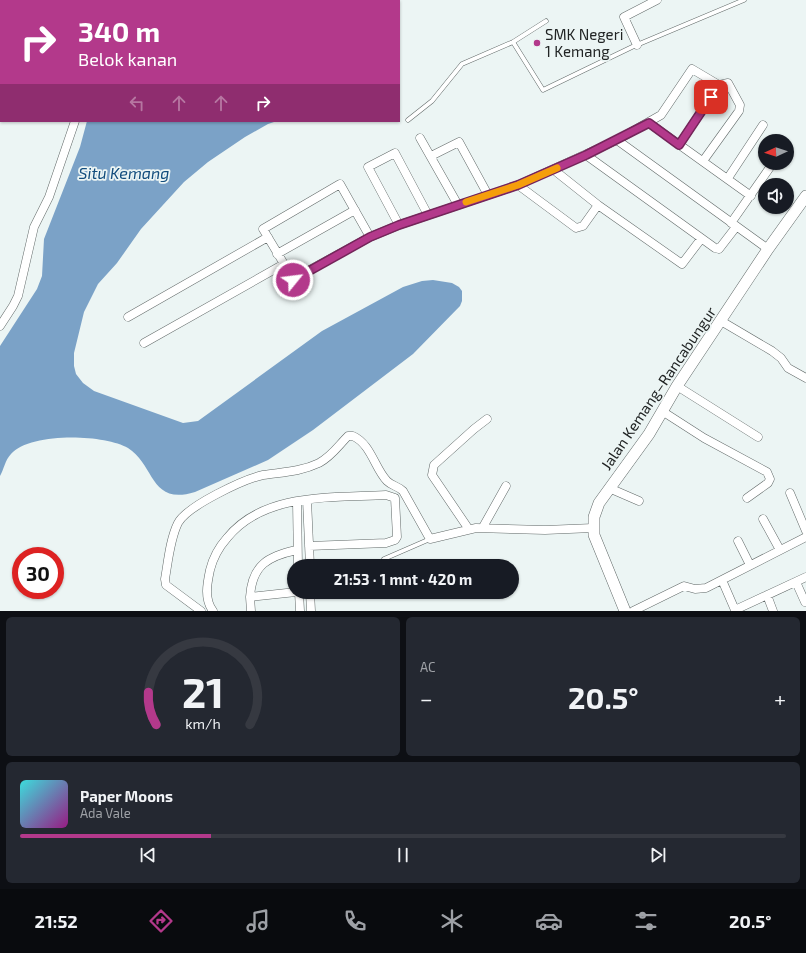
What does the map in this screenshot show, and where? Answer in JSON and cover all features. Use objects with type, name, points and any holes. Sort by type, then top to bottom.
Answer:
[{"type":"street","points":[[637,45],[624,17],[657,0]]},
{"type":"street","points":[[370,237],[340,184],[263,229],[293,280],[370,237],[399,225],[518,185],[554,170],[617,140],[661,115],[692,69],[719,85],[728,83],[740,105],[739,111],[703,161]]},
{"type":"street","points":[[679,145],[719,85]]},
{"type":"street","points":[[0,326],[18,296],[34,227],[49,197],[75,122]]},
{"type":"street","points":[[649,123],[728,178],[751,196]]},
{"type":"street","points":[[728,178],[763,125]]},
{"type":"street","points":[[420,138],[458,205]]},
{"type":"street","points":[[617,140],[768,249]]},
{"type":"street","points":[[431,156],[459,142],[488,195]]},
{"type":"street","points":[[399,225],[368,167],[395,153],[428,215]]},
{"type":"street","points":[[586,155],[701,239],[711,246],[719,249],[768,170]]},
{"type":"street","points":[[554,170],[598,205],[682,264],[701,239]]},
{"type":"street","points":[[518,185],[576,228],[583,226],[598,205]]},
{"type":"street","name":"Jalan Kemang–Rancabungur","points":[[625,611],[597,545],[593,528],[596,510],[609,488],[641,445],[677,386],[768,249],[806,196]]},
{"type":"street","points":[[277,254],[355,210]]},
{"type":"street","points":[[128,317],[268,237]]},
{"type":"street","points":[[144,343],[284,264]]},
{"type":"street","points":[[721,321],[772,351],[782,358],[788,368],[806,378]]},
{"type":"street","points":[[677,386],[758,437]]},
{"type":"street","points":[[662,411],[717,446],[767,472],[770,479],[768,483],[747,498]]},
{"type":"street","points":[[468,528],[432,475],[432,470],[434,465],[474,428],[487,419]]},
{"type":"street","points":[[201,611],[166,585],[165,579],[175,530],[182,516],[215,495],[247,481],[263,475],[291,472],[319,462],[334,453],[348,436],[353,436],[361,442],[387,481],[399,486],[403,491],[430,540],[468,528],[483,527],[545,530],[593,528]]},
{"type":"street","points":[[483,527],[506,486]]},
{"type":"street","points":[[609,488],[639,502]]},
{"type":"street","points":[[790,493],[806,531]]},
{"type":"street","points":[[213,611],[207,596],[211,567],[223,543],[237,527],[248,518],[266,510],[297,501],[386,495],[392,496],[396,501],[397,537],[395,540],[386,543],[309,546]]},
{"type":"street","points":[[307,500],[310,559]]},
{"type":"street","points":[[297,501],[298,559]]},
{"type":"street","points":[[763,519],[780,550]]},
{"type":"street","points":[[633,611],[684,586],[700,589],[722,580],[806,537]]},
{"type":"street","points":[[738,541],[750,565]]},
{"type":"street","points":[[250,610],[251,582],[259,567],[275,555],[297,550]]},
{"type":"street","points":[[722,580],[735,611],[806,577]]},
{"type":"street","points":[[796,582],[804,602]]},
{"type":"street","points":[[250,597],[287,593]]},
{"type":"street","points":[[767,595],[773,611]]},
{"type":"street","points":[[299,599],[300,611]]},
{"type":"street","points":[[310,599],[311,611]]},
{"type":"lane","points":[[513,42],[542,90],[637,45],[744,0]]},
{"type":"lane","points":[[408,120],[432,101],[462,64],[513,42],[546,21]]},
{"type":"lane","points":[[384,559],[430,540]]},
{"type":"water","name":"Situ Kemang","points":[[87,122],[274,122],[245,137],[208,162],[184,182],[141,229],[117,263],[98,284],[84,312],[74,353],[74,366],[76,374],[83,383],[94,391],[183,423],[198,421],[322,331],[403,287],[422,281],[433,280],[452,283],[459,287],[462,291],[462,301],[460,306],[413,354],[313,430],[268,460],[195,492],[180,495],[169,493],[161,489],[137,455],[128,448],[117,443],[85,438],[50,439],[34,442],[20,447],[9,456],[0,476],[0,346],[37,289],[42,276],[44,239],[80,147]]},
{"type":"slow traffic","points":[[466,202],[518,185],[557,168]]},
{"type":"place","name":"SMK Negeri 1 Kemang","points":[[537,43]]},
{"type":"route","points":[[293,280],[370,237],[399,225],[518,185],[586,155],[649,123],[679,145],[711,97]]}]
